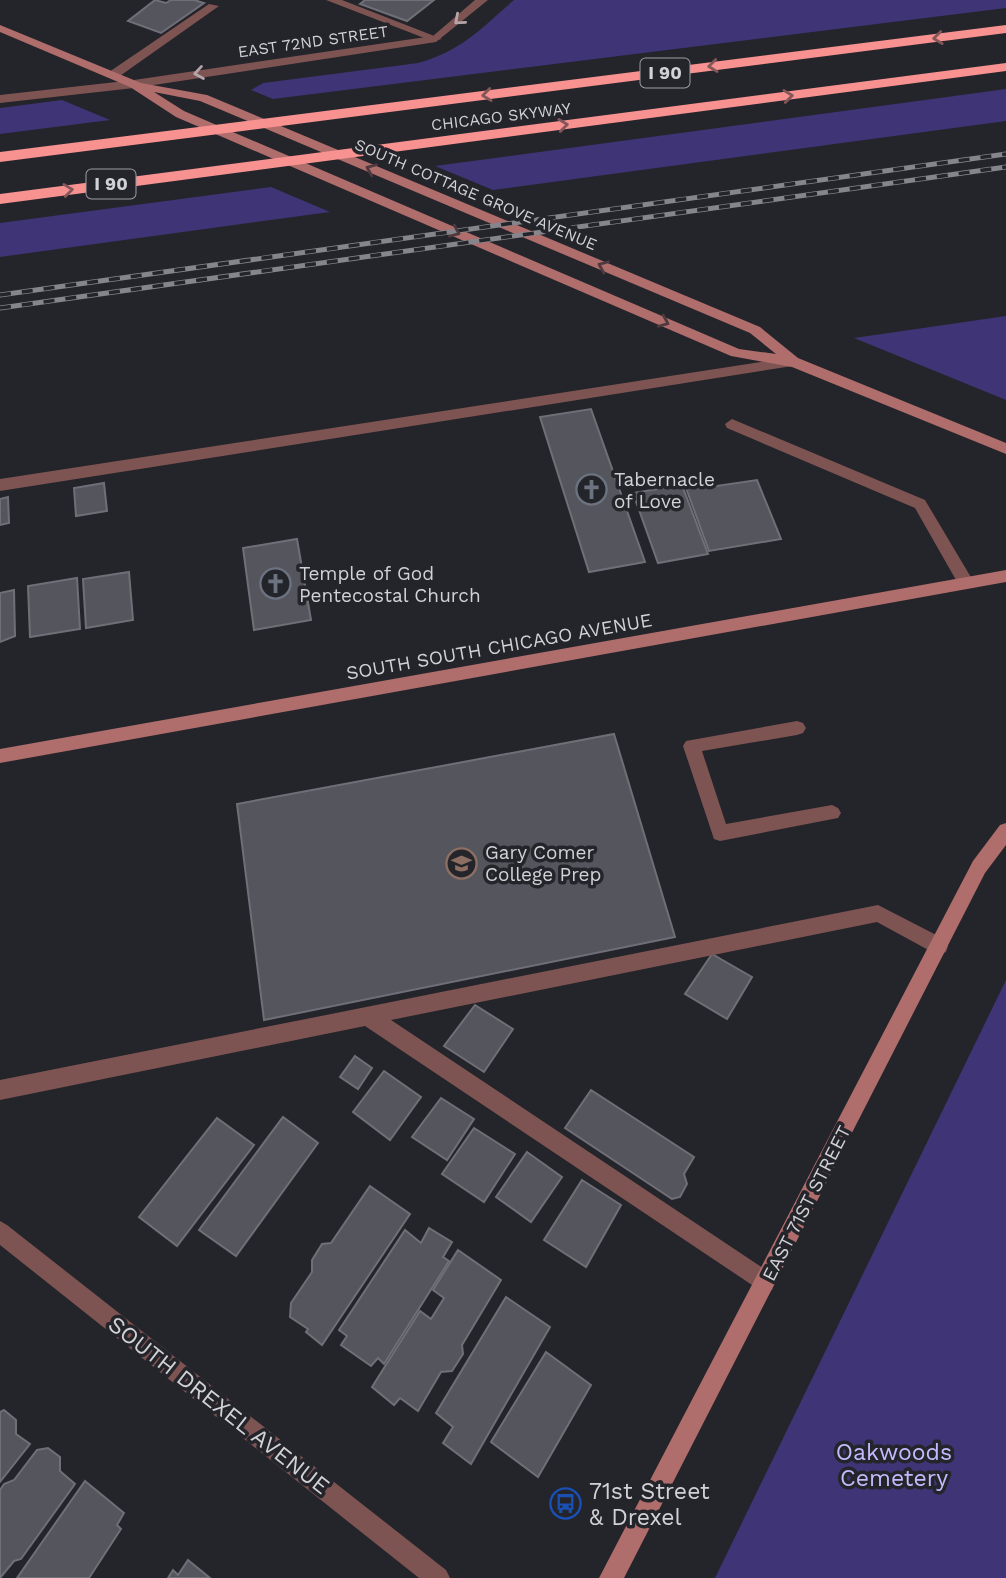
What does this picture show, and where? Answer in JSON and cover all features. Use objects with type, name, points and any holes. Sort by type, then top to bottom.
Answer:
[{"type":"highway","name":"CHICAGO SKYWAY","points":[[0,157],[1006,29]]},
{"type":"highway","name":"CHICAGO SKYWAY","points":[[0,199],[1006,67]]},
{"type":"main road","name":"SOUTH COTTAGE GROVE AVENUE","points":[[0,28],[134,84],[180,114],[736,352],[794,362],[1006,449]]},
{"type":"main road","name":"SOUTH COTTAGE GROVE AVENUE","points":[[134,84],[203,98],[755,330],[794,362]]},
{"type":"main road","name":"SOUTH SOUTH CHICAGO AVENUE","points":[[0,756],[1006,576]]},
{"type":"main road","name":"EAST 71ST STREET","points":[[611,1578],[979,867],[1006,831]]},
{"type":"street","points":[[332,0],[436,39],[482,0]]},
{"type":"street","points":[[113,75],[214,5]]},
{"type":"street","name":"EAST 72ND STREET","points":[[0,99],[134,84],[436,39]]},
{"type":"street","points":[[0,485],[794,362]]},
{"type":"street","points":[[733,424],[920,504],[966,583]]},
{"type":"street","points":[[797,728],[692,747],[720,833],[832,813]]},
{"type":"street","points":[[0,1090],[878,913],[939,946]]},
{"type":"street","points":[[366,1015],[764,1282]]},
{"type":"street","name":"SOUTH DREXEL AVENUE","points":[[0,1232],[438,1578]]},
{"type":"green space","points":[[514,0],[1006,0],[1006,8],[273,99],[251,90],[263,83],[418,63],[434,58],[470,38]]},
{"type":"green space","points":[[1006,89],[1006,121],[493,190],[435,166]]},
{"type":"green space","points":[[62,100],[110,120],[0,134],[0,108]]},
{"type":"green space","points":[[271,187],[330,212],[0,257],[0,223]]},
{"type":"green space","points":[[1006,316],[1006,400],[854,338]]},
{"type":"green space","name":"Oakwoods Cemetery","points":[[1006,980],[1006,1578],[715,1578]]},
{"type":"building","points":[[155,0],[166,3],[171,0],[194,0],[204,3],[161,33],[128,21]]},
{"type":"building","points":[[365,0],[434,0],[407,21],[360,4]]},
{"type":"building","name":"Tabernacle of Love","points":[[591,409],[645,562],[589,572],[540,417]]},
{"type":"building","points":[[698,475],[703,488],[757,480],[781,539],[709,551],[682,477]]},
{"type":"building","points":[[104,483],[107,511],[76,516],[74,488]]},
{"type":"building","points":[[682,485],[708,554],[658,563],[633,493]]},
{"type":"building","points":[[8,497],[9,523],[0,525],[0,499]]},
{"type":"building","name":"Temple of God Pentecostal Church","points":[[297,539],[311,620],[254,630],[243,548]]},
{"type":"building","points":[[129,572],[133,620],[86,628],[83,579]]},
{"type":"building","points":[[77,578],[80,629],[30,637],[28,586]]},
{"type":"building","points":[[14,590],[15,636],[0,642],[0,593]]},
{"type":"building","points":[[614,734],[675,937],[264,1020],[237,804]]},
{"type":"building","points":[[712,954],[752,977],[727,1019],[685,994]]},
{"type":"building","points":[[475,1005],[513,1029],[484,1072],[444,1046]]},
{"type":"building","points":[[355,1056],[372,1068],[358,1089],[340,1077]]},
{"type":"building","points":[[384,1071],[421,1097],[390,1140],[353,1112]]},
{"type":"building","points":[[591,1090],[694,1157],[684,1174],[687,1184],[680,1197],[672,1199],[565,1128]]},
{"type":"building","points":[[441,1098],[474,1119],[447,1160],[412,1137]]},
{"type":"building","points":[[283,1117],[318,1143],[236,1256],[199,1230]]},
{"type":"building","points":[[217,1118],[254,1145],[177,1246],[139,1217]]},
{"type":"building","points":[[474,1128],[515,1154],[484,1202],[442,1174]]},
{"type":"building","points":[[527,1152],[562,1177],[531,1222],[496,1197]]},
{"type":"building","points":[[582,1180],[621,1205],[586,1267],[544,1240]]},
{"type":"building","points":[[370,1186],[410,1214],[322,1345],[306,1332],[308,1329],[290,1317],[291,1303],[312,1272],[312,1260],[322,1244],[331,1243]]},
{"type":"building","points":[[429,1228],[452,1242],[443,1257],[449,1261],[384,1364],[378,1358],[371,1366],[341,1345],[347,1336],[339,1330],[405,1230],[421,1243]]},
{"type":"building","points":[[458,1250],[501,1280],[462,1345],[463,1354],[452,1371],[441,1372],[418,1411],[400,1398],[394,1405],[372,1387],[420,1311],[431,1319],[444,1298],[433,1290]]},
{"type":"building","points":[[506,1297],[550,1327],[471,1464],[443,1443],[453,1427],[436,1413]]},
{"type":"building","points":[[546,1352],[591,1385],[538,1477],[491,1442]]},
{"type":"building","points":[[4,1410],[16,1420],[16,1434],[30,1444],[0,1482],[0,1412]]},
{"type":"building","points":[[48,1448],[60,1457],[60,1471],[75,1484],[21,1559],[14,1561],[0,1578],[0,1490],[4,1484],[14,1480],[37,1450]]},
{"type":"building","points":[[85,1481],[124,1513],[117,1525],[121,1529],[89,1578],[17,1578]]},
{"type":"building","points":[[188,1560],[210,1578],[168,1578],[173,1570],[178,1575]]},
{"type":"railway","points":[[0,295],[1006,154]]},
{"type":"railway","points":[[0,308],[1006,167]]},
{"type":"place","name":"Tabernacle of Love","points":[[591,490]]},
{"type":"place","name":"Temple of God Pentecostal Church","points":[[276,584]]},
{"type":"place","name":"Gary Comer College Prep","points":[[462,863]]},
{"type":"place","name":"71st Street & Drexel","points":[[566,1504]]}]
